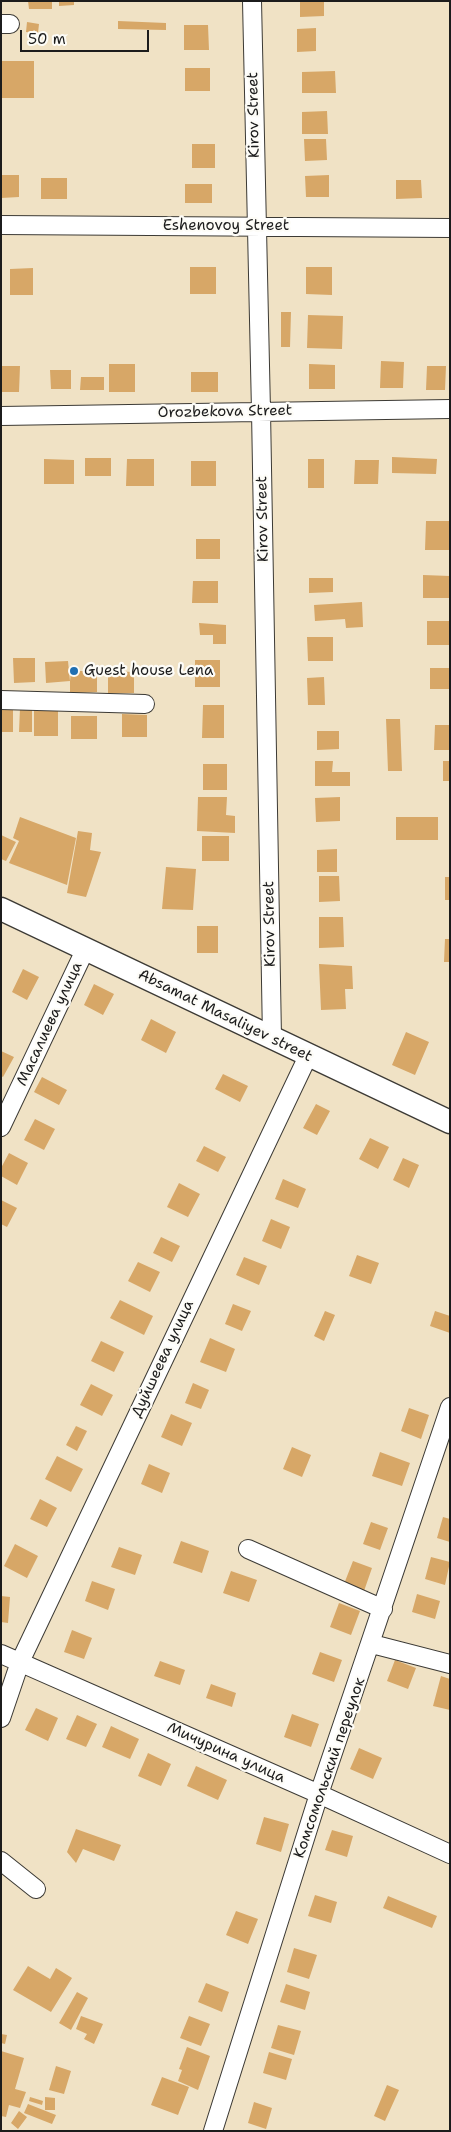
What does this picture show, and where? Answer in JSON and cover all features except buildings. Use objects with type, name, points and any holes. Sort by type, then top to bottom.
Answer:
[{"type":"street","name":"Kirov Street","points":[[252,1],[272,1038]]},
{"type":"street","name":"Eshenovoy Street","points":[[1,226],[450,228]]},
{"type":"street","name":"Orozbekova Street","points":[[1,416],[261,410],[450,409]]},
{"type":"street","points":[[1,700],[145,704]]},
{"type":"street","name":"Absamat Masaliyev street","points":[[1,909],[450,1122]]},
{"type":"street","name":"Масалиева улица","points":[[1,1127],[86,948]]},
{"type":"street","name":"Дуйшеева улица","points":[[1,1718],[20,1662],[308,1056]]},
{"type":"street","name":"Комсомольский переулок","points":[[213,2131],[320,1794],[372,1644],[450,1406]]},
{"type":"street","points":[[248,1549],[383,1609]]},
{"type":"street","points":[[372,1644],[450,1664]]},
{"type":"street","name":"Мичурина улица","points":[[1,1654],[320,1794],[450,1854]]},
{"type":"street","points":[[1,1861],[36,1890]]},
{"type":"place","name":"Guest house Lena","points":[[74,671]]}]
